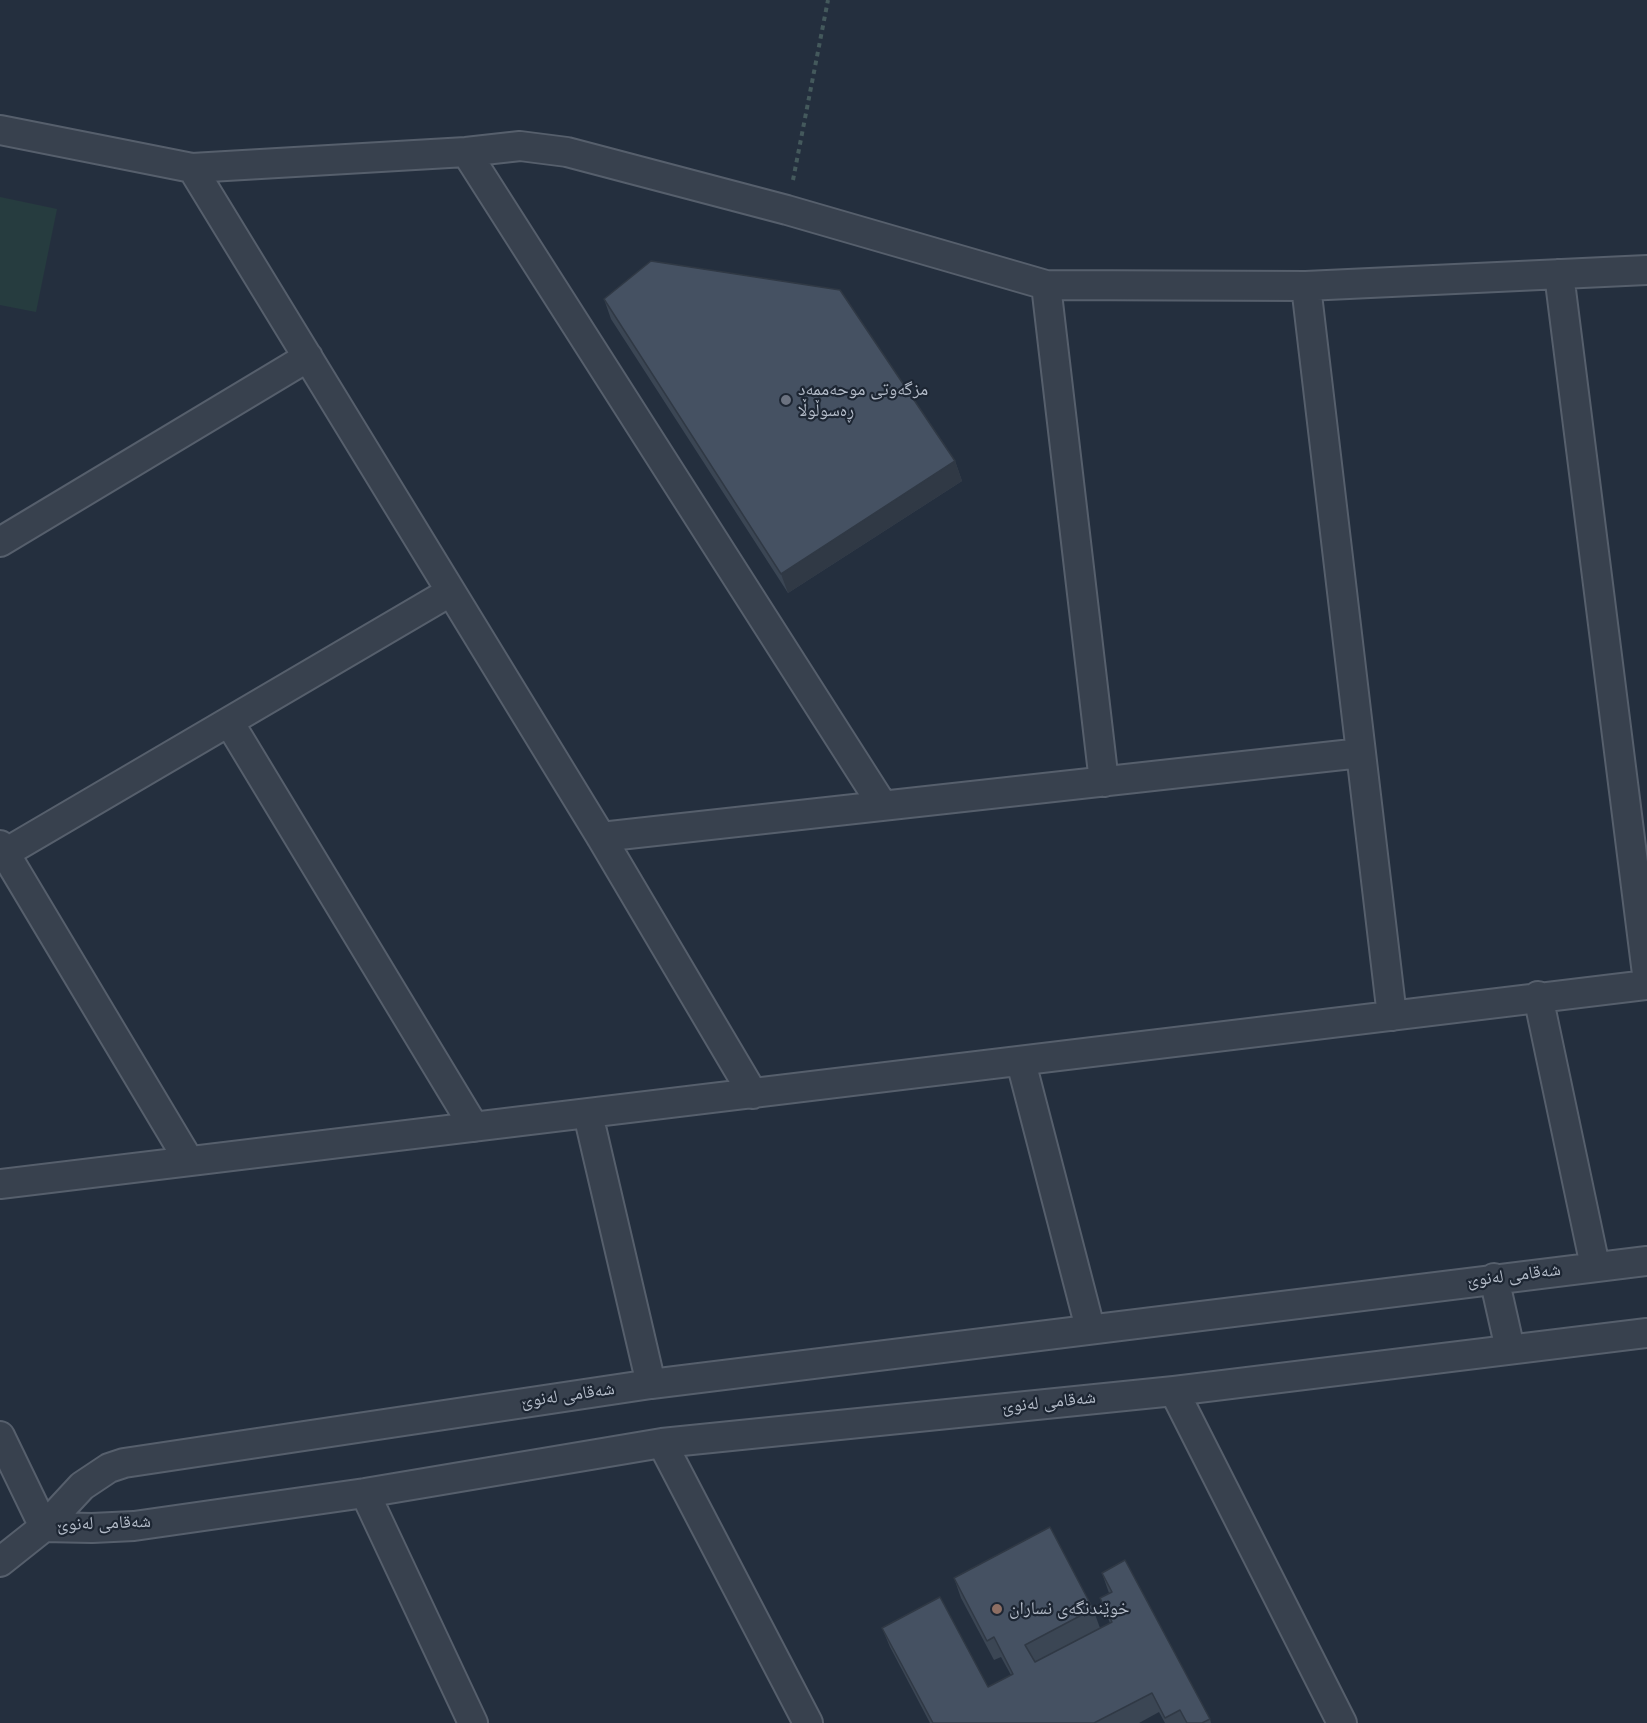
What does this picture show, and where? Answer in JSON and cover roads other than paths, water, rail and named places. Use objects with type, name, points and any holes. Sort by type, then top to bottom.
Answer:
[{"type":"street","points":[[0,130],[192,168],[465,152],[520,146],[567,152],[787,210],[1046,285],[1305,286],[1647,270]]},
{"type":"street","points":[[465,152],[883,806]]},
{"type":"street","points":[[192,168],[601,837],[753,1094]]},
{"type":"street","points":[[1559,273],[1647,974]]},
{"type":"street","points":[[1046,285],[1104,782]]},
{"type":"street","points":[[1305,286],[1392,1016]]},
{"type":"street","points":[[0,542],[308,357]]},
{"type":"street","points":[[189,1161],[2,849],[229,722],[450,592]]},
{"type":"street","points":[[229,722],[474,1127]]},
{"type":"street","points":[[601,837],[1361,753]]},
{"type":"street","points":[[0,1184],[1021,1062],[1538,996],[1647,985]]},
{"type":"street","points":[[1538,996],[1595,1266]]},
{"type":"street","points":[[1021,1062],[1090,1328]]},
{"type":"street","points":[[588,1114],[651,1384]]},
{"type":"street","name":"شەقامی لەنوێ","points":[[44,1527],[82,1486],[124,1462],[651,1384],[1494,1278],[1647,1261]]},
{"type":"street","points":[[1494,1278],[1510,1349]]},
{"type":"street","name":"شەقامی لەنوێ","points":[[44,1527],[123,1527],[365,1493],[662,1443],[1174,1390],[1647,1333]]},
{"type":"street","points":[[1174,1390],[1342,1723]]},
{"type":"street","points":[[0,1436],[44,1527],[0,1562]]},
{"type":"street","points":[[662,1443],[808,1723]]},
{"type":"street","points":[[365,1493],[473,1723]]},
{"type":"place","name":"مزگەوتی موحەممەد ڕەسوڵوڵا","points":[[786,400]]},
{"type":"place","name":"خوێندنگەی نساران","points":[[997,1609]]}]
